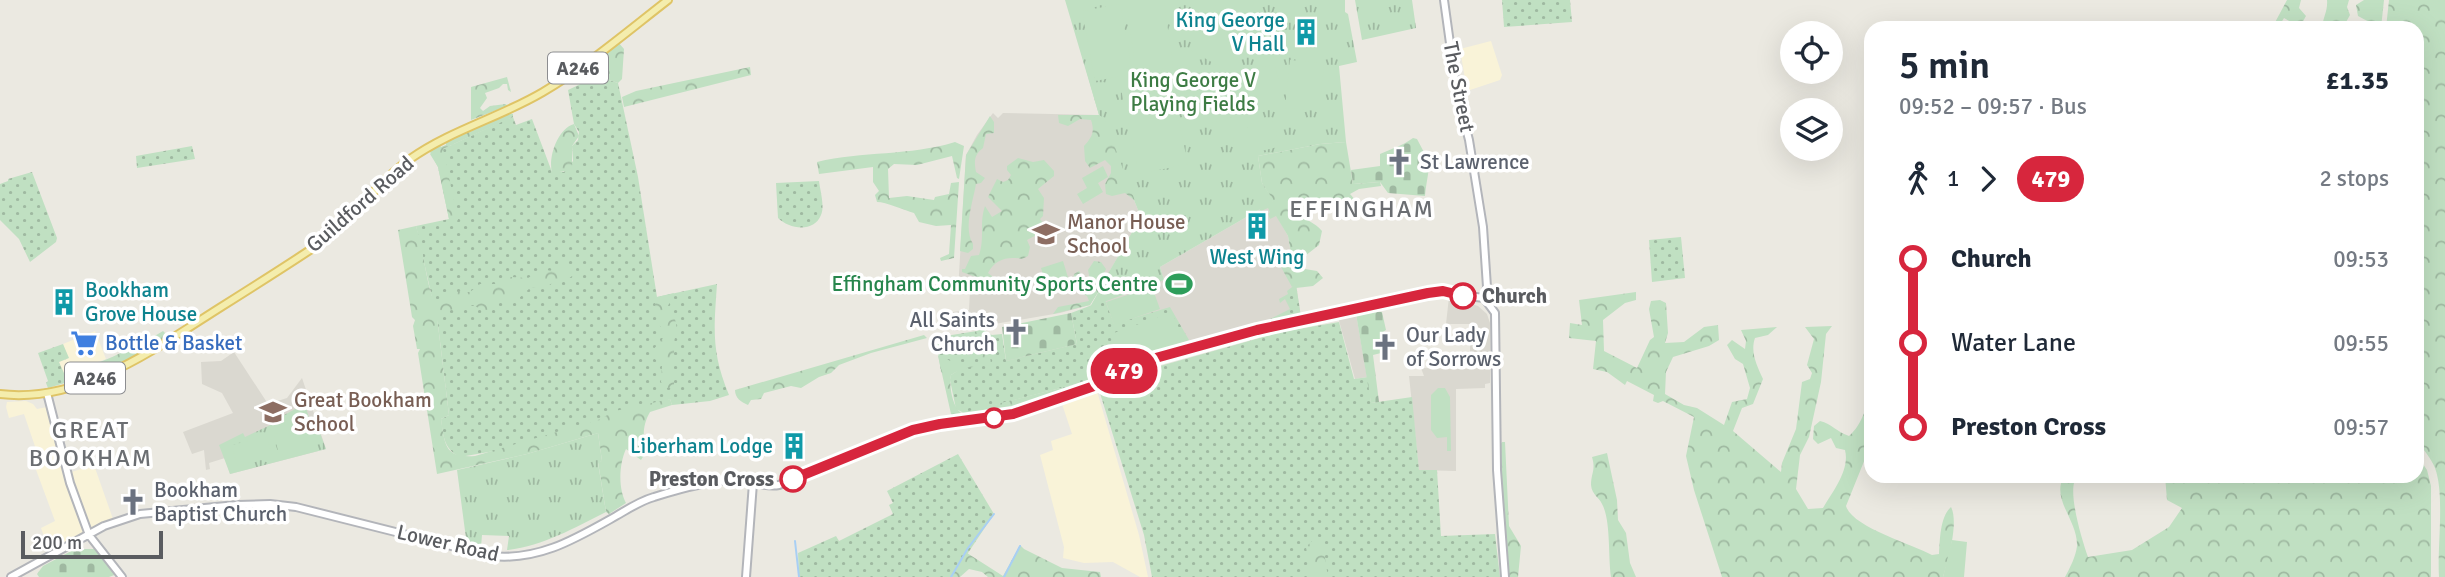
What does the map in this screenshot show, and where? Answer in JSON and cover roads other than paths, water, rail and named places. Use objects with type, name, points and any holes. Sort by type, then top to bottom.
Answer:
[{"type":"main road","name":"Guildford Road","points":[[1,394],[47,393],[90,380],[133,361],[171,339],[325,240],[348,220],[383,181],[411,158],[438,142],[545,92],[668,0]]},
{"type":"street","name":"The Street","points":[[1444,0],[1455,80],[1469,140],[1483,228],[1487,287],[1484,298]]},
{"type":"street","name":"Lower Road","points":[[11,577],[111,523],[140,514],[237,505],[270,504],[306,509],[474,552],[503,557],[527,556],[561,546],[654,497],[718,481],[740,480],[763,486],[779,485],[879,443],[931,425],[1013,414],[1097,385],[1152,359],[1257,330],[1436,292],[1484,298]]},
{"type":"street","points":[[1484,298],[1494,313],[1497,470],[1505,577]]},
{"type":"street","points":[[47,393],[70,483],[89,535],[122,577]]},
{"type":"street","points":[[746,577],[753,483]]},
{"type":"waterway","points":[[951,577],[968,548],[994,514]]},
{"type":"waterway","points":[[795,541],[799,577]]},
{"type":"waterway","points":[[1004,577],[1020,546]]},
{"type":"place","name":"King George V Hall","points":[[1306,32]]},
{"type":"place","name":"St Lawrence","points":[[1399,162]]},
{"type":"place","name":"West Wing","points":[[1257,226]]},
{"type":"place","name":"Manor House School","points":[[1046,234]]},
{"type":"place","name":"Effingham Community Sports Centre","points":[[1179,284]]},
{"type":"place","name":"Church","points":[[1463,296]]},
{"type":"place","name":"Bookham Grove House","points":[[64,302]]},
{"type":"place","name":"All Saints Church","points":[[1016,332]]},
{"type":"place","name":"Bottle & Basket","points":[[84,343]]},
{"type":"place","name":"Our Lady of Sorrows","points":[[1385,347]]},
{"type":"place","name":"Great Bookham School","points":[[273,412]]},
{"type":"place","name":"Liberham Lodge","points":[[794,446]]},
{"type":"place","name":"Preston Cross","points":[[793,479]]},
{"type":"place","name":"Bookham Baptist Church","points":[[133,502]]},
{"type":"district","name":"EFFINGHAM","points":[[1362,209]]},
{"type":"district","name":"GREAT BOOKHAM","points":[[91,444]]},
{"type":"park label","name":"King George V Playing Fields","points":[[1193,92]]}]
